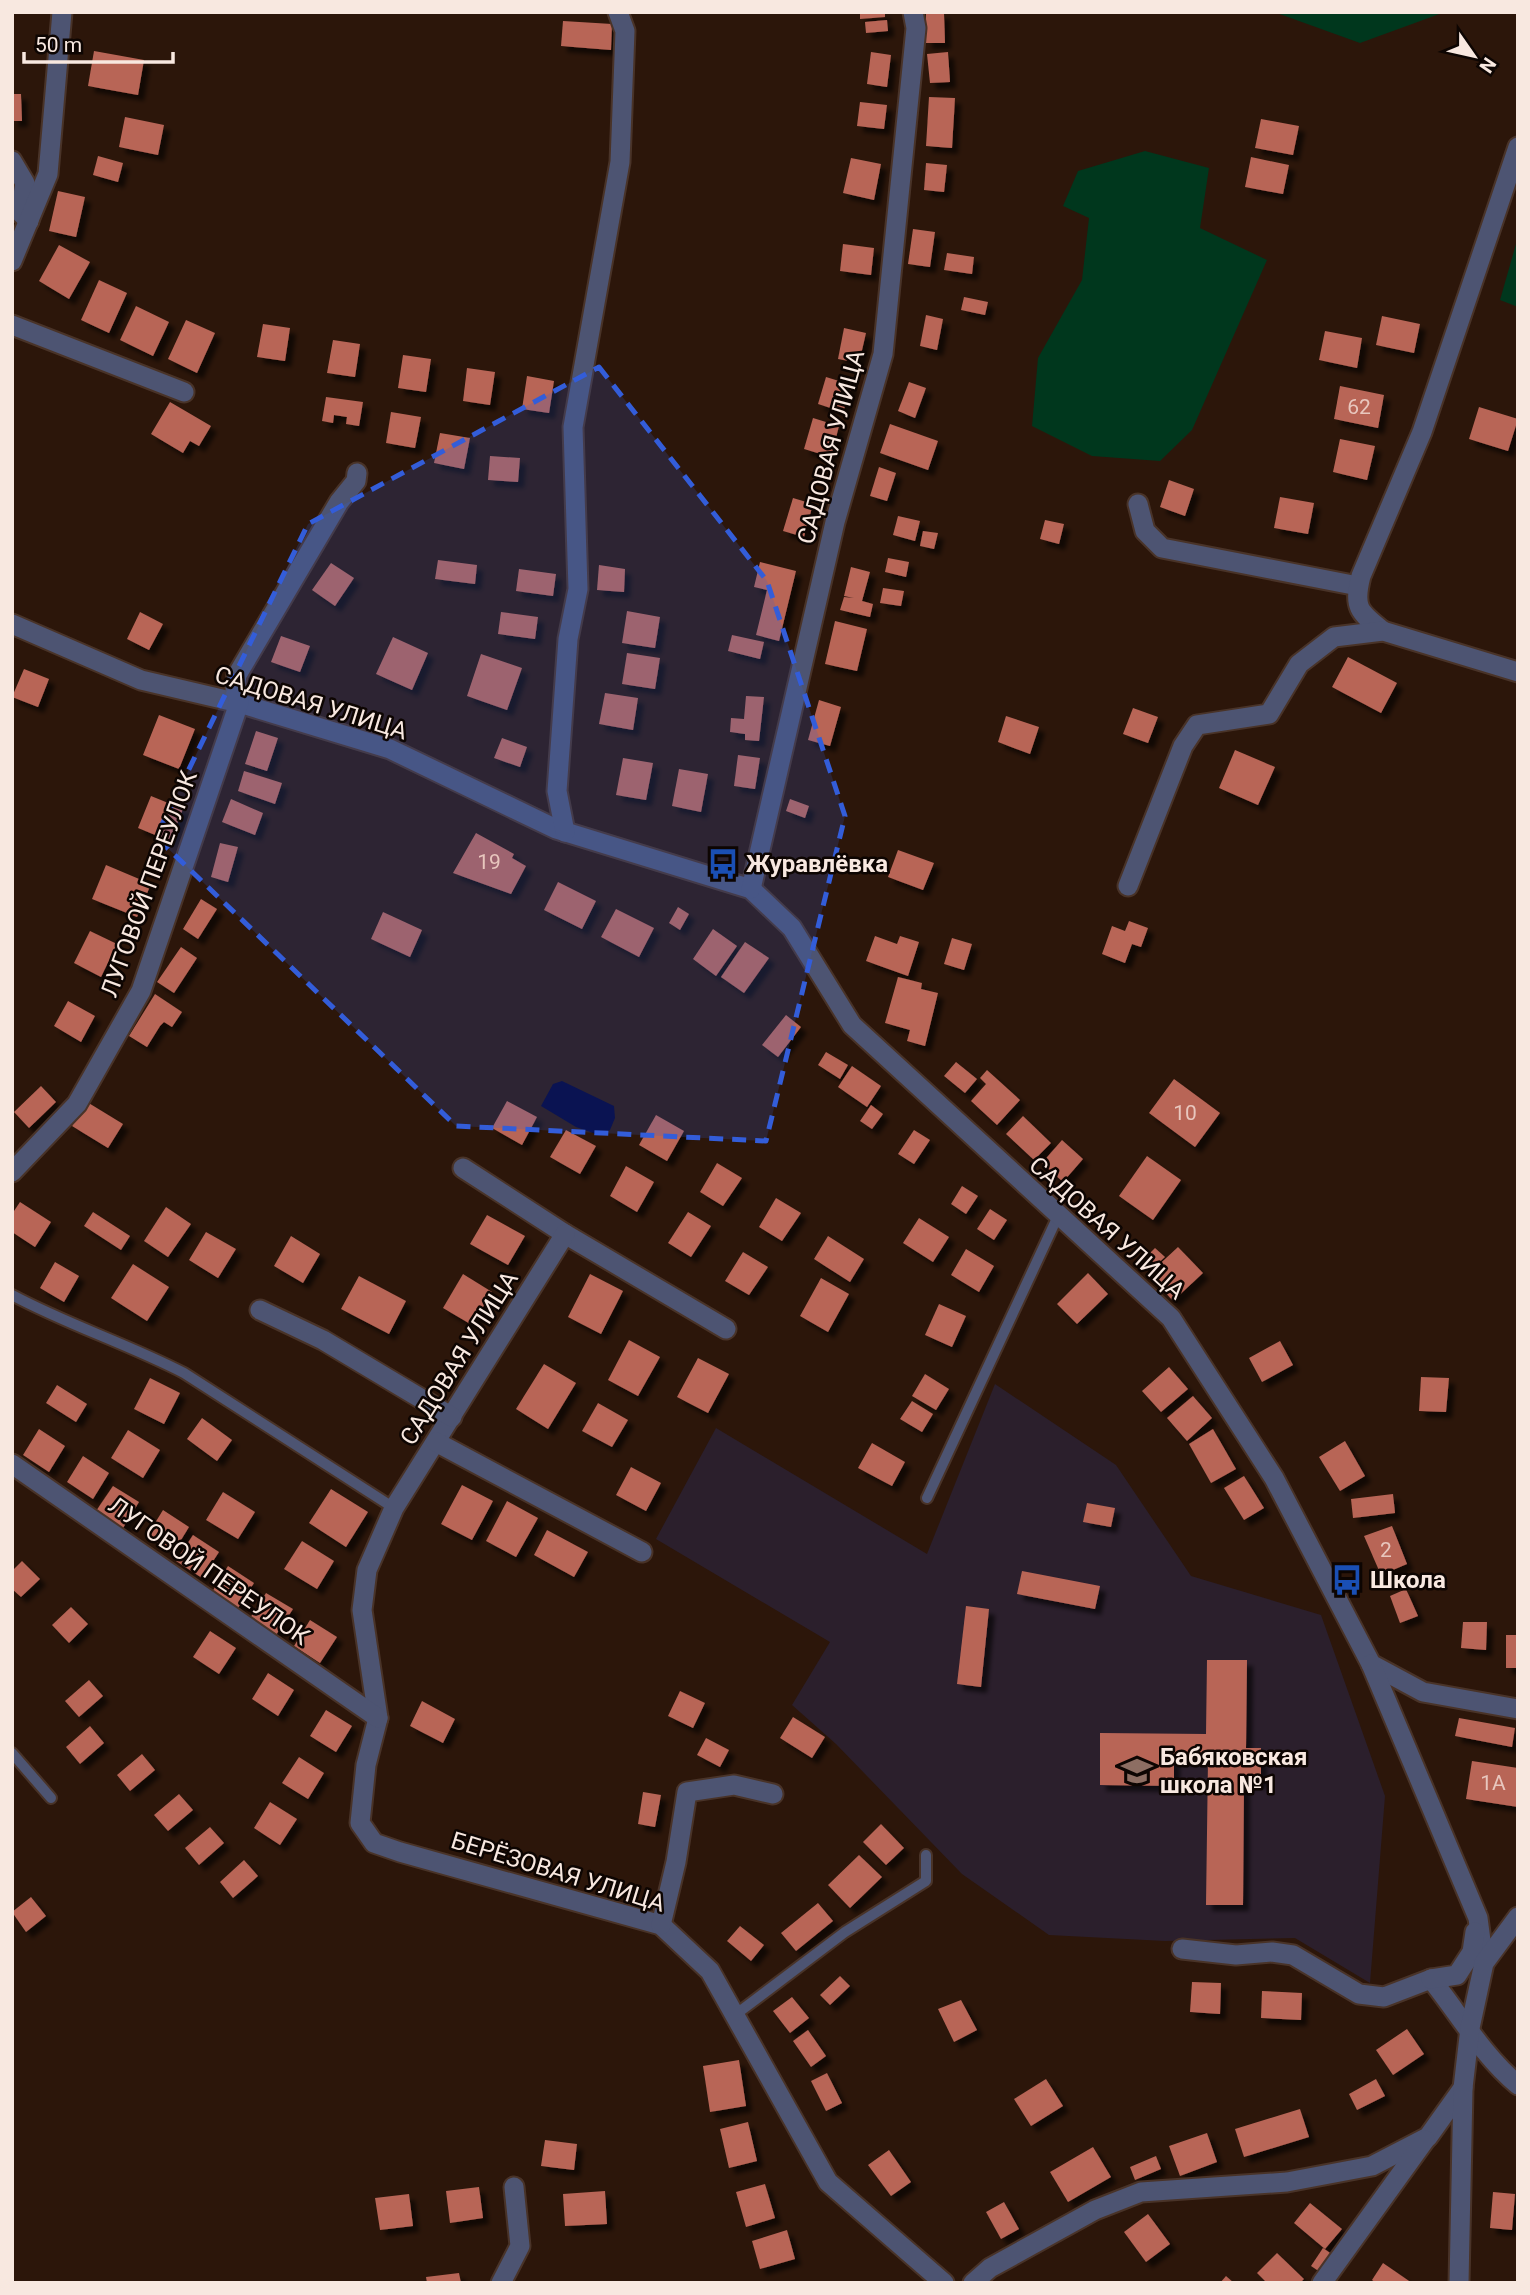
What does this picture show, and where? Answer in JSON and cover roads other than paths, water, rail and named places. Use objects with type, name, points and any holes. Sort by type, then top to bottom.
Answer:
[{"type":"street","points":[[12,261],[48,174],[62,12]]},
{"type":"street","points":[[565,832],[557,792],[568,639],[578,589],[573,427],[620,162],[625,31],[618,12]]},
{"type":"street","name":"САДОВАЯ УЛИЦА","points":[[751,888],[835,522],[883,354],[916,28],[913,12]]},
{"type":"street","points":[[1518,147],[1422,432],[1355,598],[1361,613],[1383,631],[1518,672]]},
{"type":"street","points":[[12,161],[25,183],[20,212],[29,222]]},
{"type":"street","points":[[12,325],[184,392]]},
{"type":"street","name":"ЛУГОВОЙ ПЕРЕУЛОК","points":[[12,1172],[77,1104],[141,991],[239,703],[235,689],[237,674],[339,502],[356,481],[357,473]]},
{"type":"street","points":[[1138,504],[1145,531],[1162,548],[1358,586]]},
{"type":"street","name":"САДОВАЯ УЛИЦА","points":[[12,624],[141,680],[239,703],[390,749],[565,832],[751,888],[792,928],[852,1025],[1171,1318],[1274,1478],[1371,1664],[1478,1917],[1484,1963]]},
{"type":"street","points":[[1128,886],[1183,746],[1197,725],[1269,714],[1299,664],[1334,637],[1383,631]]},
{"type":"street","points":[[463,1168],[565,1234],[726,1329]]},
{"type":"street","name":"САДОВАЯ УЛИЦА","points":[[394,1508],[565,1234]]},
{"type":"street","points":[[260,1310],[323,1340],[452,1417]]},
{"type":"street","points":[[436,1442],[642,1552]]},
{"type":"street","name":"ЛУГОВОЙ ПЕРЕУЛОК","points":[[12,1465],[378,1718]]},
{"type":"street","name":"БЕРЁЗОВАЯ УЛИЦА","points":[[394,1508],[367,1570],[362,1610],[378,1718],[360,1802],[360,1824],[374,1843],[661,1925],[710,1971],[828,2182],[944,2283]]},
{"type":"street","points":[[1371,1664],[1423,1692],[1518,1709]]},
{"type":"street","points":[[661,1925],[676,1863],[687,1792],[734,1785],[773,1794]]},
{"type":"street","points":[[1182,1949],[1236,1955],[1272,1952],[1293,1955],[1359,1994],[1384,1997],[1431,1979],[1457,1976],[1472,1952],[1478,1917]]},
{"type":"street","points":[[1459,2283],[1463,2088],[1471,2028],[1484,1963],[1518,1917]]},
{"type":"street","points":[[1431,1979],[1471,2028],[1494,2066],[1518,2085]]},
{"type":"street","points":[[1322,2283],[1377,2211],[1463,2088]]},
{"type":"street","points":[[973,2283],[990,2268],[1095,2210],[1140,2192],[1287,2182],[1372,2166],[1427,2137]]},
{"type":"street","points":[[501,2283],[520,2246],[514,2187]]},
{"type":"lane","points":[[927,1498],[1058,1216]]},
{"type":"lane","points":[[12,1295],[73,1326],[147,1354],[184,1373],[394,1508]]},
{"type":"lane","points":[[12,1754],[51,1798]]},
{"type":"lane","points":[[735,2015],[845,1932],[926,1881],[926,1855]]},
{"type":"place","name":"Журавлёвка","points":[[723,864]]},
{"type":"place","name":"Школа","points":[[1347,1580]]},
{"type":"place","name":"Бабяковская школа №1","points":[[1137,1771]]}]
